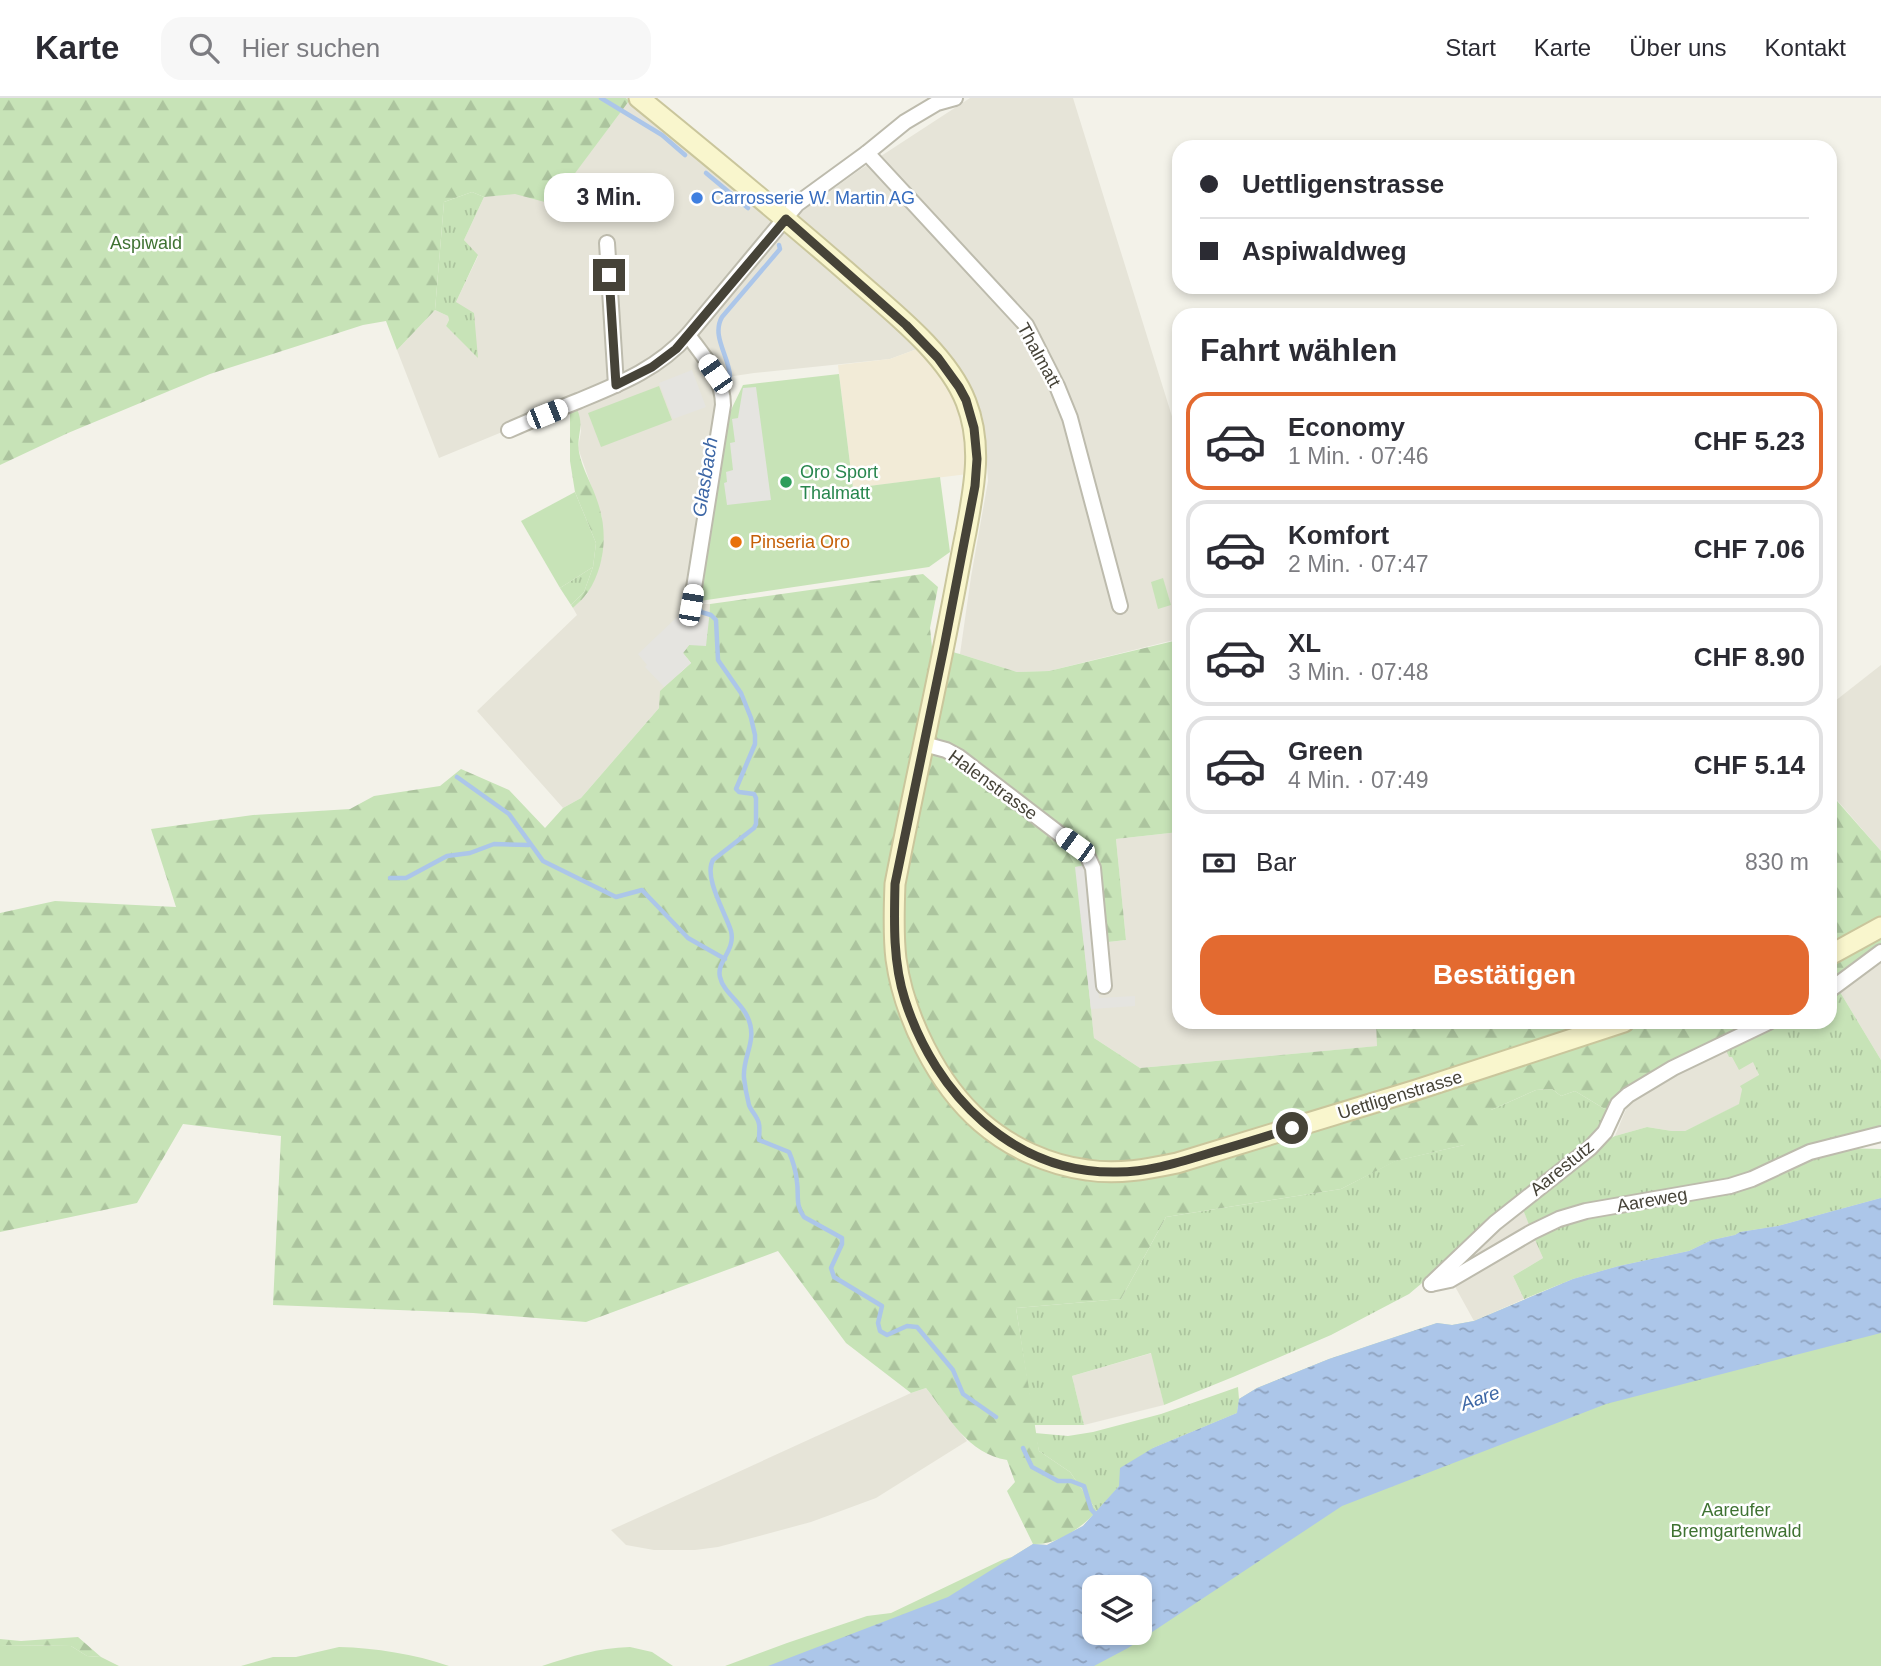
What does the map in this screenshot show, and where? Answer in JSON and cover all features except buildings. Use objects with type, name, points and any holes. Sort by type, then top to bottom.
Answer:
[{"type":"main road","name":"Uettligenstrasse","points":[[639,98],[786,219],[891,311],[953,376],[966,400],[976,443],[975,486],[895,884],[894,922],[896,959],[904,999],[933,1060],[953,1091],[980,1121],[1031,1154],[1058,1164],[1116,1172],[1143,1170],[1190,1159],[1404,1094],[1603,1029]]},
{"type":"main road","points":[[1837,951],[1881,927]]},
{"type":"street","points":[[509,429],[616,385],[663,360],[676,349],[797,204],[905,122],[937,103],[955,98]]},
{"type":"street","name":"Thalmatt","points":[[867,153],[1026,325],[1070,418],[1120,606]]},
{"type":"street","points":[[607,243],[616,385]]},
{"type":"street","points":[[688,335],[719,379],[723,395],[690,612]]},
{"type":"street","name":"Halenstrasse","points":[[924,744],[959,757],[1090,858],[1104,986]]},
{"type":"street","points":[[1837,985],[1881,952]]},
{"type":"street","name":"Aarestutz","points":[[1431,1284],[1495,1223],[1590,1148],[1605,1132],[1618,1104],[1628,1095],[1673,1068],[1754,1029]]},
{"type":"street","name":"Aareweg","points":[[1431,1284],[1450,1280],[1559,1219],[1586,1211],[1730,1186],[1752,1180],[1810,1153],[1881,1134]]},
{"type":"shaded area","points":[[970,98],[1073,98],[1172,416],[1172,640],[1049,671],[1017,672],[960,654],[988,481],[982,414],[959,368],[925,327],[792,228],[917,349],[890,359],[714,379],[723,414],[699,604],[710,604],[709,619],[659,708],[581,798],[563,808],[477,711],[577,615],[573,608],[587,594],[602,557],[602,517],[578,448],[581,431],[577,409],[507,430],[439,458],[397,350],[435,310],[448,316],[446,326],[478,357],[456,302],[478,256],[464,240],[484,197],[515,193],[552,203],[629,101],[786,223],[858,171]]},
{"type":"shaded area","points":[[917,349],[953,392],[966,430],[968,474],[853,488],[838,365],[890,359]]},
{"type":"shaded area","points":[[692,370],[706,407],[673,419],[659,383]]},
{"type":"shaded area","points":[[756,387],[771,500],[727,505],[724,483],[727,482],[726,472],[733,470],[730,443],[735,442],[732,419],[738,418],[743,388]]},
{"type":"shaded area","points":[[682,610],[709,619],[706,646],[689,645],[683,653],[691,663],[664,687],[645,667],[647,665],[638,654]]},
{"type":"shaded area","points":[[1881,665],[1881,851],[1837,800],[1837,700]]},
{"type":"shaded area","points":[[1172,833],[1172,1029],[1377,1029],[1378,1046],[1140,1068],[1094,1038],[1075,867],[1099,864],[1108,942],[1126,940],[1116,839]]},
{"type":"shaded area","points":[[1086,865],[1099,998],[1135,996],[1135,1006],[1091,1009],[1075,867]]},
{"type":"shaded area","points":[[1881,961],[1881,1060],[1840,992]]},
{"type":"shaded area","points":[[1725,1047],[1732,1056],[1754,1062],[1759,1076],[1742,1089],[1740,1104],[1685,1131],[1647,1127],[1615,1136],[1631,1097]]},
{"type":"shaded area","points":[[1522,1207],[1543,1258],[1513,1276],[1524,1299],[1474,1321],[1447,1272]]},
{"type":"shaded area","points":[[1152,1353],[1164,1405],[1084,1425],[1072,1376]]},
{"type":"shaded area","points":[[926,1388],[967,1441],[876,1498],[811,1522],[718,1547],[695,1550],[654,1550],[626,1545],[611,1530],[911,1393]]},
{"type":"green space","name":"Aspiwald","points":[[0,98],[626,98],[629,101],[552,204],[515,194],[484,197],[472,192],[444,202],[435,310],[397,350],[386,321],[363,325],[210,374],[68,433],[0,465]]},
{"type":"green space","points":[[472,192],[484,197],[464,240],[478,255],[456,302],[474,313],[478,358],[446,326],[448,316],[435,310],[444,202]]},
{"type":"green space","name":"Oro Sport Thalmatt","points":[[839,374],[853,488],[940,477],[950,552],[929,567],[700,601],[730,412],[743,385]]},
{"type":"green space","points":[[659,386],[672,420],[601,447],[588,413]]},
{"type":"green space","points":[[577,409],[580,421],[579,452],[598,503],[604,537],[594,582],[573,608],[571,605],[584,592],[593,567],[596,543],[575,492],[570,461],[570,412]]},
{"type":"green space","points":[[575,492],[596,543],[593,567],[560,588],[521,521]]},
{"type":"green space","points":[[593,567],[584,592],[571,605],[560,588]]},
{"type":"green space","points":[[923,574],[938,587],[930,628],[932,647],[1017,672],[1049,671],[1172,641],[1172,833],[1116,839],[1126,940],[1108,942],[1099,865],[1076,867],[1094,1038],[1140,1068],[1377,1046],[1376,1029],[1747,1029],[1608,1111],[1575,1091],[1561,1096],[1552,1089],[1536,1090],[1491,1110],[1494,1129],[1464,1145],[1396,1161],[1341,1189],[1166,1217],[1121,1299],[1016,1308],[1039,1451],[1070,1472],[1097,1511],[1068,1534],[1042,1544],[1033,1544],[1007,1491],[1015,1482],[1007,1460],[993,1456],[970,1442],[926,1388],[911,1393],[846,1343],[778,1251],[586,1322],[473,1313],[273,1305],[281,1136],[183,1124],[137,1203],[0,1232],[0,913],[55,901],[176,907],[151,829],[253,815],[350,809],[374,796],[440,786],[461,769],[509,790],[545,828],[563,808],[581,798],[659,708],[660,691],[691,663],[683,653],[709,619],[710,604]]},
{"type":"green space","points":[[1163,578],[1171,605],[1158,609],[1151,582]]},
{"type":"green space","points":[[1837,801],[1881,851],[1881,946],[1837,977]]},
{"type":"green space","points":[[1840,992],[1881,1060],[1881,1128],[1751,1177],[1531,1230],[1522,1207],[1603,1142],[1647,1127],[1685,1131],[1739,1104],[1742,1089],[1740,1086],[1759,1075],[1753,1062],[1739,1070],[1725,1047],[1762,1029],[1837,1029],[1837,993]]},
{"type":"green space","points":[[1552,1089],[1561,1096],[1575,1091],[1608,1111],[1590,1142],[1409,1294],[1331,1335],[1164,1405],[1151,1353],[1072,1376],[1084,1425],[1034,1425],[1016,1308],[1121,1299],[1166,1217],[1341,1189],[1395,1161],[1464,1145],[1491,1110],[1536,1090]]},
{"type":"green space","points":[[1841,1148],[1881,1149],[1881,1198],[1778,1226],[1740,1232],[1712,1240],[1689,1251],[1573,1279],[1524,1299],[1513,1276],[1543,1258],[1533,1235],[1561,1221],[1666,1201]]},
{"type":"green space","name":"Aareufer Bremgartenwald","points":[[1881,1198],[1881,1666],[725,1666],[867,1616],[891,1613],[1012,1557],[1033,1544],[1047,1545],[1083,1526],[1119,1486],[1120,1468],[1153,1448],[1237,1413],[1239,1399],[1257,1388],[1329,1359],[1437,1323],[1452,1325],[1474,1321],[1573,1279],[1689,1251],[1712,1240],[1778,1226]]},
{"type":"green space","points":[[1238,1387],[1237,1413],[1153,1448],[1097,1511],[1070,1472],[1039,1451],[1035,1433],[1068,1436],[1093,1432],[1161,1414]]},
{"type":"green space","points":[[78,1637],[101,1657],[87,1656],[71,1646],[0,1645],[0,1639],[21,1641]]},
{"type":"green space","points":[[0,1645],[71,1646],[87,1656],[101,1657],[119,1666],[0,1666]]},
{"type":"green space","points":[[339,1647],[395,1652],[449,1666],[241,1666],[273,1657],[296,1657]]},
{"type":"green space","points":[[630,1647],[652,1652],[673,1666],[542,1666],[596,1651]]},
{"type":"water","name":"Aare","points":[[1881,1198],[1881,1333],[1606,1404],[1342,1506],[1152,1632],[1152,1575],[1082,1575],[1082,1645],[1133,1645],[1094,1666],[768,1666],[948,1597],[1033,1544],[1047,1545],[1083,1526],[1119,1486],[1120,1468],[1153,1448],[1237,1413],[1239,1399],[1257,1388],[1329,1359],[1437,1323],[1452,1325],[1474,1321],[1573,1279],[1689,1251],[1712,1240],[1778,1226]]},
{"type":"waterway","name":"Glasbach","points":[[601,98],[662,135],[685,155]]},
{"type":"waterway","name":"Glasbach","points":[[706,173],[748,208]]},
{"type":"waterway","name":"Glasbach","points":[[730,376],[719,339],[719,324],[780,249],[779,245]]},
{"type":"waterway","name":"Glasbach","points":[[698,605],[701,612],[716,620],[718,660],[741,693],[755,735],[755,744],[736,789],[754,794],[756,824],[713,860],[711,876],[732,938],[721,966],[720,977],[744,1011],[750,1025],[751,1040],[744,1078],[749,1105],[759,1124],[759,1140],[789,1152],[796,1174],[801,1213],[842,1238],[831,1268],[834,1277],[882,1306],[878,1323],[880,1331],[887,1335],[907,1326],[917,1327],[953,1370],[963,1394],[996,1417]]},
{"type":"waterway","points":[[457,777],[509,814],[543,861],[616,897],[642,890],[688,938],[725,959]]},
{"type":"waterway","points":[[390,878],[406,878],[447,856],[470,853],[494,844],[529,845]]},
{"type":"waterway","name":"Glasbach","points":[[1023,1448],[1032,1467],[1058,1481],[1071,1481],[1084,1486],[1091,1509],[1097,1516]]},
{"type":"place","name":"Carrosserie W. Martin AG","points":[[697,198]]},
{"type":"place","name":"Oro Sport Thalmatt","points":[[786,482]]},
{"type":"place","name":"Pinseria Oro","points":[[736,542]]},
{"type":"route","points":[[609,275],[616,385],[652,367],[676,349],[786,219],[930,349],[953,376],[966,400],[976,443],[975,486],[895,884],[894,922],[896,959],[904,999],[916,1030],[953,1091],[980,1121],[1004,1139],[1031,1154],[1058,1164],[1088,1170],[1143,1170],[1177,1163],[1292,1128]]}]
